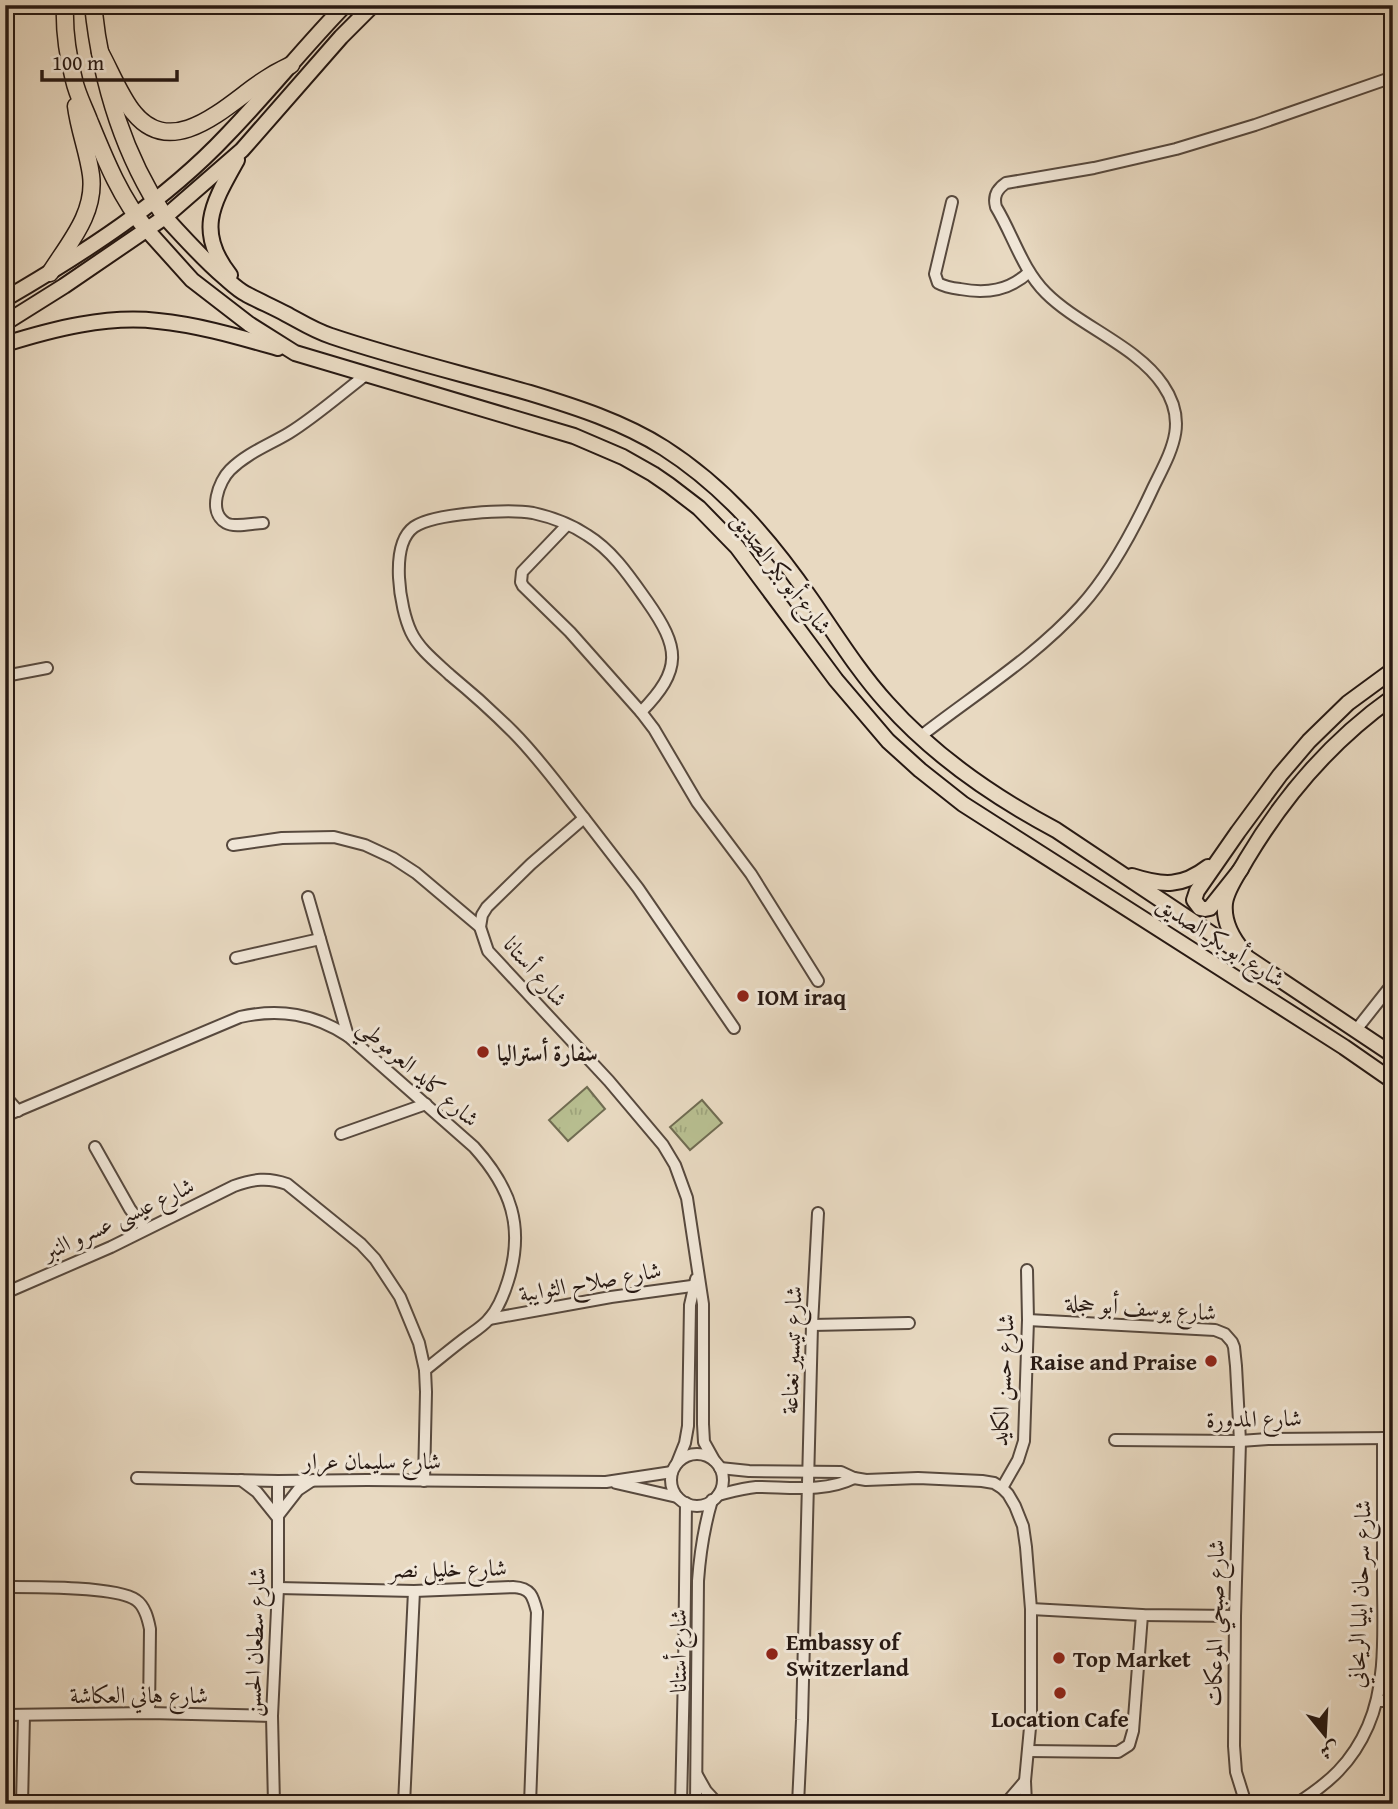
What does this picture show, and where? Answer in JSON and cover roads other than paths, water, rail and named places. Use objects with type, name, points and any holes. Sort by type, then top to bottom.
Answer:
[{"type":"highway","name":"شارع أبو بكر الصديق","points":[[65,5],[74,83],[105,161],[135,216],[147,230]]},
{"type":"highway","name":"شارع أبو بكر الصديق","points":[[93,5],[107,86],[121,131],[137,169],[165,217]]},
{"type":"highway","points":[[100,52],[135,115],[150,127],[167,132],[190,128],[212,118],[264,80],[291,65]]},
{"type":"highway","points":[[50,273],[86,216],[91,198],[91,177],[77,113],[74,83]]},
{"type":"main road","points":[[5,299],[50,273],[154,201],[227,136],[345,5]]},
{"type":"main road","points":[[5,323],[165,217],[242,150],[341,37],[373,5]]},
{"type":"main road","points":[[242,150],[220,188],[210,228],[212,246],[222,266],[243,293]]},
{"type":"main road","name":"شارع أبو بكر الصديق","points":[[165,217],[207,262],[243,293],[328,335],[580,409],[628,428],[664,448],[722,493],[761,533],[809,596],[856,666],[886,702],[972,780],[1119,871],[1393,1055]]},
{"type":"main road","name":"شارع أبو بكر الصديق","points":[[147,230],[192,280],[249,324],[295,353],[574,436],[653,474],[699,508],[737,547],[851,698],[888,741],[920,770],[963,804],[1393,1081]]},
{"type":"main road","points":[[5,344],[49,331],[97,322],[136,320],[216,331],[295,353]]},
{"type":"main road","points":[[1241,869],[1214,905],[1200,908],[1194,900],[1195,895],[1280,775],[1309,741],[1348,703],[1393,670]]},
{"type":"main road","points":[[1255,963],[1235,942],[1226,919],[1227,894],[1256,843],[1293,791],[1327,753],[1393,697]]},
{"type":"main road","points":[[1119,871],[1157,882],[1179,883],[1196,876],[1221,858]]},
{"type":"street","points":[[921,736],[1024,658],[1082,605],[1133,527],[1155,485],[1177,424],[1167,391],[1156,375],[1039,286],[996,207],[995,196],[1001,186],[1175,149],[1255,125],[1393,77]]},
{"type":"street","points":[[952,202],[936,274],[938,283],[983,292],[1006,287],[1029,271]]},
{"type":"street","points":[[263,523],[232,525],[222,520],[217,511],[217,500],[218,489],[224,476],[242,459],[290,432],[367,374]]},
{"type":"street","points":[[641,712],[665,684],[670,671],[672,658],[667,632],[615,558],[586,534],[545,516],[516,512],[441,517],[422,523],[408,534],[400,549],[400,598],[412,636],[514,732],[543,765],[638,888],[734,1028]]},
{"type":"street","points":[[567,525],[525,568],[521,582],[641,712],[666,747],[697,802],[751,874],[818,981]]},
{"type":"street","points":[[5,676],[47,668]]},
{"type":"street","points":[[480,926],[487,907],[583,818]]},
{"type":"street","name":"شارع أستانا","points":[[233,845],[282,838],[334,837],[365,845],[416,873],[480,926],[488,951],[609,1082],[671,1155],[687,1198],[697,1281],[703,1304],[704,1443],[717,1464]]},
{"type":"street","points":[[308,897],[348,1036]]},
{"type":"street","points":[[236,958],[320,939]]},
{"type":"street","points":[[1356,1030],[1393,983]]},
{"type":"street","name":"شارع كايد العرموطي","points":[[5,1116],[224,1023],[255,1014],[279,1012],[308,1017],[332,1026],[348,1036],[474,1147],[491,1167],[507,1194],[513,1212],[515,1255],[502,1298],[489,1319],[425,1370]]},
{"type":"street","points":[[5,1096],[18,1111]]},
{"type":"street","points":[[341,1134],[426,1104]]},
{"type":"street","points":[[95,1147],[130,1209],[145,1229]]},
{"type":"street","name":"شارع عيسى عسرو النبر","points":[[5,1293],[111,1247],[234,1185],[262,1178],[287,1184],[361,1244],[375,1259],[400,1297],[419,1343],[425,1370]]},
{"type":"street","name":"شارع تيسير نعناعة","points":[[797,1804],[818,1213]]},
{"type":"street","name":"شارع حسن الكايد","points":[[1002,1488],[1018,1460],[1024,1441],[1027,1270]]},
{"type":"street","name":"شارع أستانا","points":[[675,1467],[685,1443],[688,1426],[690,1305],[697,1281]]},
{"type":"street","name":"شارع صلاح الثوايبة","points":[[489,1319],[697,1281]]},
{"type":"street","name":"شارع يوسف أبو حجلة","points":[[1028,1320],[1221,1331],[1234,1347],[1240,1441]]},
{"type":"street","points":[[812,1325],[909,1323]]},
{"type":"street","points":[[424,1481],[425,1370]]},
{"type":"street","name":"شارع المدورة","points":[[1115,1440],[1388,1438]]},
{"type":"street","name":"شارع سرحان ايليا الريحاني","points":[[1296,1804],[1333,1777],[1351,1758],[1368,1726],[1377,1701],[1388,1627],[1388,1438]]},
{"type":"street","name":"شارع صبحي الموعكات","points":[[1240,1441],[1234,1616],[1234,1758],[1238,1783],[1246,1804]]},
{"type":"street","points":[[854,1478],[842,1484],[807,1488],[752,1487],[695,1505],[682,1500],[673,1489],[671,1481],[675,1467],[685,1456],[695,1454],[705,1455],[717,1464],[749,1471],[841,1472],[866,1480],[962,1479],[994,1483],[1002,1488],[1015,1506],[1023,1526],[1030,1577],[1031,1717],[1025,1781],[1026,1804]]},
{"type":"street","points":[[715,1497],[722,1486],[723,1477],[717,1464]]},
{"type":"street","name":"شارع سليمان عرار","points":[[606,1482],[675,1467]]},
{"type":"street","name":"شارع سليمان عرار","points":[[137,1478],[606,1482],[645,1488],[682,1500]]},
{"type":"street","points":[[241,1480],[257,1492],[278,1517],[298,1490],[313,1480]]},
{"type":"street","name":"شارع سطعان الحسن","points":[[274,1804],[272,1716],[278,1588],[278,1481]]},
{"type":"street","name":"شارع أستانا","points":[[696,1804],[700,1551],[715,1497]]},
{"type":"street","name":"شارع أستانا","points":[[681,1804],[684,1673],[682,1500]]},
{"type":"street","points":[[5,1587],[94,1590],[125,1595],[136,1600],[147,1616],[150,1629],[149,1713]]},
{"type":"street","name":"شارع خليل نصر","points":[[278,1588],[414,1591],[523,1588],[529,1591],[537,1612],[530,1804]]},
{"type":"street","points":[[404,1804],[414,1591]]},
{"type":"street","points":[[1031,1609],[1142,1615],[1234,1616]]},
{"type":"street","points":[[1028,1751],[1118,1752],[1129,1745],[1133,1731],[1142,1615]]},
{"type":"street","points":[[1377,1701],[1393,1700]]},
{"type":"street","name":"شارع هاني العكاشة","points":[[5,1715],[149,1713],[272,1716]]},
{"type":"street","points":[[22,1804],[24,1715]]},
{"type":"street","points":[[697,1775],[718,1804]]},
{"type":"street","points":[[1009,1803],[1025,1781]]},
{"type":"place","name":"IOM iraq","points":[[743,996]]},
{"type":"place","name":"سفارة أستراليا","points":[[483,1052]]},
{"type":"place","name":"Raise and Praise","points":[[1211,1361]]},
{"type":"place","name":"Embassy of Switzerland","points":[[772,1654]]},
{"type":"place","name":"Top Market","points":[[1059,1658]]},
{"type":"place","name":"Location Cafe","points":[[1060,1693]]}]
